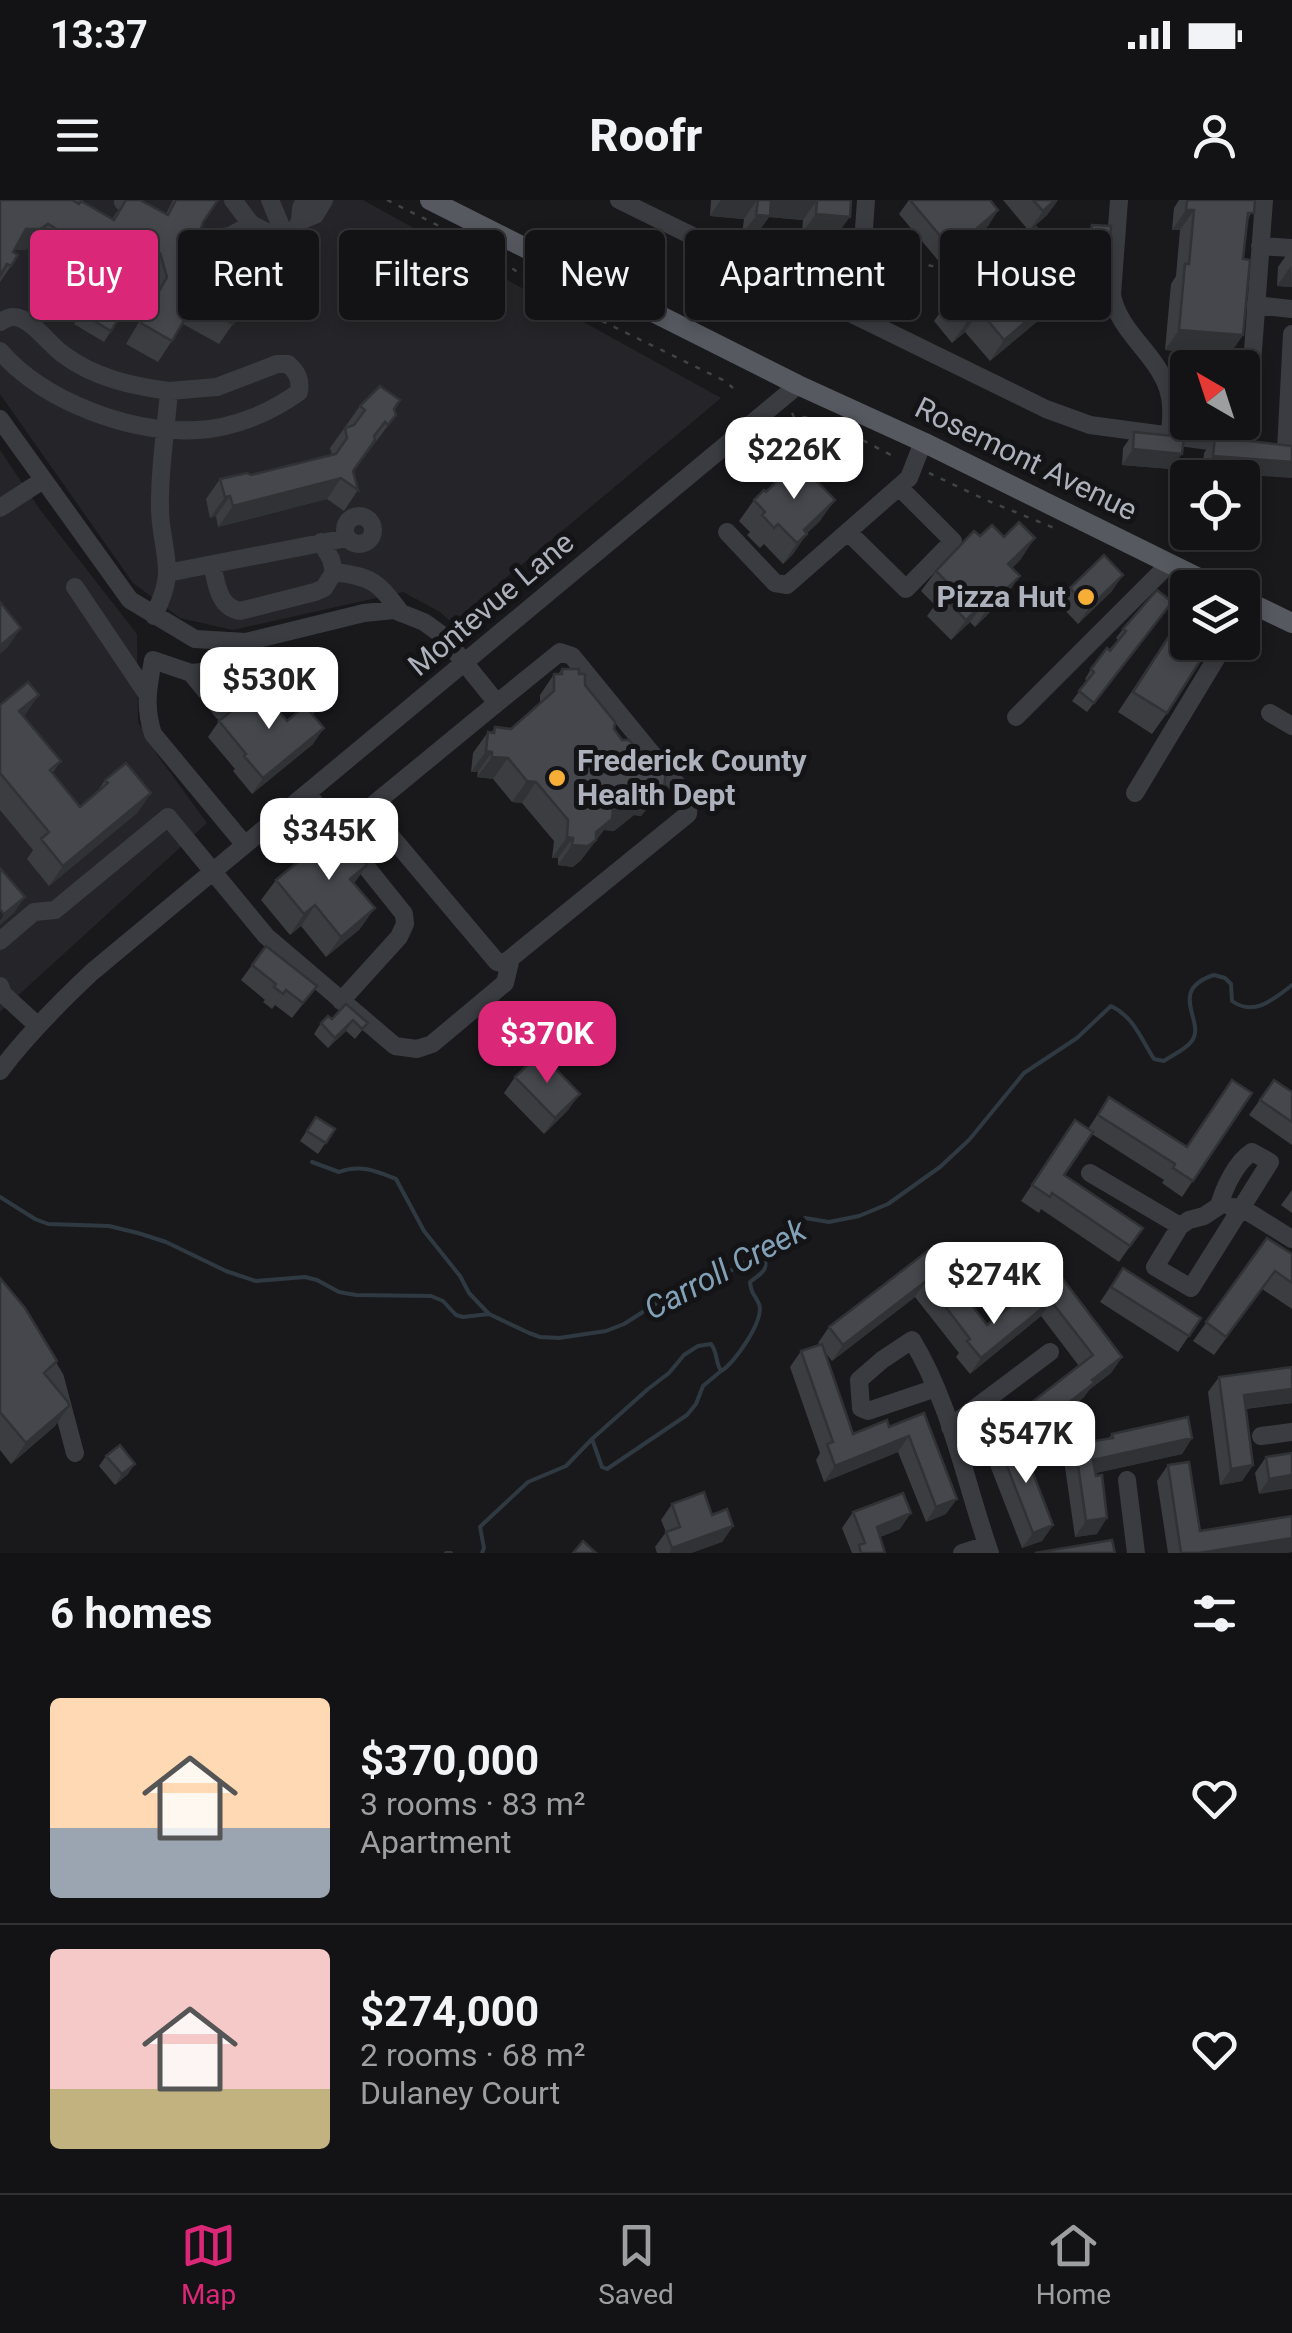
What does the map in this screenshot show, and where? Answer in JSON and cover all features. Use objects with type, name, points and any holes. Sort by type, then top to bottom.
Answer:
[{"type":"main road","name":"Rosemont Avenue","points":[[430,200],[798,384],[1184,570]]},
{"type":"main road","points":[[1260,611],[1292,623]]},
{"type":"street","points":[[232,200],[251,224],[263,230]]},
{"type":"street","points":[[270,200],[283,230]]},
{"type":"street","points":[[295,230],[305,200]]},
{"type":"street","points":[[300,221],[315,215],[324,200]]},
{"type":"street","points":[[619,200],[685,232]]},
{"type":"street","points":[[864,230],[866,200]]},
{"type":"street","points":[[1119,200],[1114,310],[1154,362],[1170,398]]},
{"type":"street","points":[[1264,200],[1255,306],[1271,448]]},
{"type":"street","points":[[240,230],[251,224]]},
{"type":"street","points":[[1260,246],[1292,248]]},
{"type":"street","points":[[1255,306],[1292,309]]},
{"type":"street","points":[[0,322],[18,316],[67,357],[131,386],[169,391],[218,387],[277,364],[288,364],[301,384],[299,392],[278,407],[236,424],[199,430],[166,429],[100,415],[67,401],[34,382],[0,351]]},
{"type":"street","points":[[867,320],[1046,410],[1090,425],[1170,436]]},
{"type":"street","points":[[1271,448],[1292,334]]},
{"type":"street","name":"Montevue Lane","points":[[0,1071],[92,972],[798,384]]},
{"type":"street","points":[[154,616],[168,573],[160,508],[169,391]]},
{"type":"street","points":[[0,419],[130,600],[194,639],[246,642],[364,613],[394,610],[424,622],[442,636],[497,703]]},
{"type":"street","points":[[1204,440],[1271,448]]},
{"type":"street","points":[[727,532],[774,583],[787,586],[899,488],[912,472],[923,442]]},
{"type":"street","points":[[0,508],[43,480]]},
{"type":"street","points":[[848,532],[906,589],[953,541],[899,488]]},
{"type":"street","points":[[168,573],[347,538]]},
{"type":"street","points":[[212,565],[224,604],[240,612],[315,592],[330,580],[334,572],[331,559],[320,542]]},
{"type":"street","points":[[1016,717],[1170,563]]},
{"type":"street","points":[[334,572],[372,580],[401,613]]},
{"type":"street","points":[[75,587],[147,694]]},
{"type":"street","points":[[560,652],[572,656],[689,800],[688,814],[511,958],[497,962],[368,809],[560,652]]},
{"type":"street","points":[[245,846],[153,734],[146,714],[153,660],[191,672],[266,666],[306,709]]},
{"type":"street","points":[[1135,793],[1215,660]]},
{"type":"street","points":[[191,672],[223,712]]},
{"type":"street","points":[[1270,713],[1292,726]]},
{"type":"street","points":[[307,793],[404,914],[405,924],[399,937],[341,1001]]},
{"type":"street","points":[[0,941],[34,912],[55,910],[168,818],[266,936],[395,1046],[417,1050],[432,1044],[505,983],[511,958]]},
{"type":"street","points":[[0,986],[38,1026]]},
{"type":"street","points":[[1220,1206],[1243,1158],[1252,1152],[1270,1162],[1242,1208],[1191,1288],[1155,1267],[1180,1226],[1220,1206],[1242,1208],[1292,1238]]},
{"type":"street","points":[[1090,1173],[1180,1226]]},
{"type":"street","points":[[28,1332],[55,1378],[74,1453]]},
{"type":"street","points":[[936,1388],[868,1411],[862,1408],[859,1380],[912,1340],[929,1368],[950,1427],[988,1549],[962,1553]]},
{"type":"street","points":[[950,1427],[1050,1352]]},
{"type":"street","points":[[1261,1436],[1292,1432]]},
{"type":"street","points":[[1126,1480],[1136,1553]]},
{"type":"path","points":[[387,200],[471,242],[570,305],[733,388]]},
{"type":"path","points":[[791,412],[794,416],[807,415],[900,459]]},
{"type":"path","points":[[928,472],[1067,533]]},
{"type":"shaded area","points":[[0,200],[363,200],[417,230],[339,230],[339,320],[505,320],[505,279],[525,290],[525,320],[580,320],[721,398],[452,623],[403,592],[233,630],[180,618],[133,583],[0,394]]},
{"type":"shaded area","points":[[0,450],[41,511],[137,634],[138,722],[207,823],[0,1012]]},
{"type":"building","points":[[0,200],[72,200],[79,204],[81,201],[114,220],[126,200],[140,200],[168,215],[176,200],[218,200],[200,230],[178,230],[178,320],[184,320],[172,341],[141,323],[158,320],[158,293],[167,277],[158,252],[158,230],[58,230],[48,224],[40,229],[26,229],[13,252],[18,255],[0,276]]},
{"type":"building","points":[[758,200],[771,200],[770,216],[756,215]]},
{"type":"building","points":[[817,200],[851,200],[850,217],[816,214]]},
{"type":"building","points":[[910,200],[990,200],[998,210],[975,230],[940,230],[940,236]]},
{"type":"building","points":[[1033,200],[1055,200],[1043,211]]},
{"type":"building","points":[[1187,200],[1255,200],[1254,213],[1248,213],[1243,259],[1250,260],[1243,335],[1179,330],[1194,210],[1186,210]]},
{"type":"building","points":[[1092,225],[1111,226],[1111,230],[1092,230]]},
{"type":"building","points":[[93,320],[118,320],[111,331]]},
{"type":"building","points":[[987,320],[1028,320],[1004,340]]},
{"type":"building","points":[[380,386],[400,400],[394,409],[396,415],[374,436],[353,471],[358,490],[341,478],[233,506],[230,496],[225,497],[220,479],[336,454],[347,438],[345,428],[354,425],[365,410],[360,406]]},
{"type":"building","points":[[1134,432],[1184,440],[1182,454],[1133,449]]},
{"type":"building","points":[[1215,440],[1292,446],[1292,462],[1213,456]]},
{"type":"building","points":[[797,461],[835,500],[804,530],[807,534],[797,543],[778,524],[774,528],[754,500]]},
{"type":"building","points":[[1019,522],[1035,538],[1008,564],[1020,576],[989,606],[985,602],[966,620],[942,595],[951,586],[936,571],[974,531],[980,536],[992,525],[1004,537]]},
{"type":"building","points":[[1104,555],[1123,575],[1089,608],[1070,588]]},
{"type":"building","points":[[1157,590],[1170,600],[1094,703],[1079,691],[1107,648],[1110,651],[1126,631],[1123,629]]},
{"type":"building","points":[[0,602],[21,628],[0,646]]},
{"type":"building","points":[[1170,635],[1170,660],[1201,660],[1167,713],[1133,692]]},
{"type":"building","name":"Frederick County Health Dept","points":[[562,669],[579,669],[579,674],[585,674],[585,685],[615,722],[614,729],[622,740],[629,740],[650,764],[666,770],[664,789],[656,789],[656,795],[648,795],[629,811],[613,809],[612,819],[596,832],[596,840],[588,846],[572,845],[573,838],[567,837],[568,820],[536,782],[527,781],[508,758],[492,757],[492,752],[486,751],[488,732],[494,733],[495,727],[511,729],[554,691],[554,674],[562,674]]},
{"type":"building","points":[[28,682],[39,695],[19,711],[61,761],[50,770],[80,807],[126,763],[151,793],[63,866],[41,839],[49,832],[0,773],[0,705]]},
{"type":"building","points":[[259,687],[287,721],[305,706],[324,728],[263,778],[219,721]]},
{"type":"building","points":[[338,829],[367,865],[350,879],[375,908],[341,937],[315,905],[304,914],[276,880]]},
{"type":"building","points":[[0,868],[25,897],[4,914],[0,909]]},
{"type":"building","points":[[266,946],[317,986],[303,1003],[286,990],[283,994],[252,965]]},
{"type":"building","points":[[346,1004],[368,1023],[362,1029],[353,1020],[335,1038],[321,1023],[328,1016],[332,1019]]},
{"type":"building","points":[[540,1053],[580,1094],[555,1118],[515,1077]]},
{"type":"building","points":[[1232,1080],[1252,1093],[1193,1181],[1173,1168],[1175,1164],[1098,1115],[1109,1097],[1187,1147]]},
{"type":"building","points":[[1274,1080],[1292,1092],[1292,1122],[1260,1100]]},
{"type":"building","points":[[316,1117],[335,1129],[326,1143],[307,1131]]},
{"type":"building","points":[[1075,1120],[1093,1132],[1064,1175],[1143,1228],[1130,1246],[1052,1193],[1050,1197],[1032,1185]]},
{"type":"building","points":[[1267,1238],[1292,1254],[1292,1283],[1275,1271],[1226,1337],[1206,1322]]},
{"type":"building","points":[[929,1250],[987,1325],[1028,1292],[1031,1296],[1059,1274],[1122,1357],[1032,1431],[1018,1413],[1093,1355],[1051,1301],[981,1358],[926,1281],[843,1345],[829,1327]]},
{"type":"building","points":[[1123,1268],[1201,1318],[1189,1336],[1111,1287]]},
{"type":"building","points":[[0,1278],[25,1308],[57,1361],[44,1373],[69,1406],[26,1443],[0,1412]]},
{"type":"building","points":[[822,1344],[853,1434],[887,1420],[889,1427],[924,1413],[957,1499],[936,1507],[909,1436],[835,1466],[827,1444],[833,1442],[801,1351]]},
{"type":"building","points":[[1292,1367],[1292,1389],[1244,1395],[1253,1465],[1231,1469],[1219,1377]]},
{"type":"building","points":[[1188,1417],[1192,1438],[1093,1460],[1096,1476],[1102,1475],[1107,1518],[1086,1521],[1075,1444]]},
{"type":"building","points":[[1020,1440],[1053,1525],[1033,1533],[1000,1448]]},
{"type":"building","points":[[120,1445],[135,1464],[122,1474],[106,1456]]},
{"type":"building","points":[[1292,1453],[1292,1475],[1269,1479],[1266,1457]]},
{"type":"building","points":[[1189,1462],[1200,1531],[1292,1516],[1292,1538],[1181,1553],[1168,1465]]},
{"type":"building","points":[[704,1492],[712,1515],[727,1509],[733,1526],[672,1548],[666,1532],[680,1527],[672,1504]]},
{"type":"building","points":[[903,1493],[911,1513],[877,1527],[885,1553],[861,1553],[859,1545],[865,1543],[853,1512]]},
{"type":"building","points":[[1112,1540],[1115,1553],[1035,1553]]},
{"type":"building","points":[[583,1541],[596,1553],[573,1553]]},
{"type":"waterway","name":"Carroll Creek","points":[[0,1197],[48,1224],[109,1226],[138,1233],[256,1281],[305,1277],[356,1295],[431,1296],[443,1301],[456,1315],[489,1314],[540,1337],[606,1331],[671,1294],[693,1292],[765,1251],[805,1218],[829,1222],[859,1216],[888,1204],[940,1167],[969,1140],[1024,1073],[1077,1038],[1111,1006],[1131,1022],[1154,1059],[1164,1061],[1188,1045],[1195,1034],[1190,998],[1200,982],[1214,975],[1225,978],[1231,984],[1232,1001],[1248,1007],[1264,1004],[1292,985]]},
{"type":"waterway","points":[[312,1162],[339,1172],[361,1169],[396,1179],[424,1231],[489,1314]]},
{"type":"waterway","points":[[482,1553],[480,1527],[484,1523],[528,1482],[566,1466],[684,1355],[698,1346],[711,1344],[721,1371],[733,1360],[747,1341],[760,1311],[750,1282],[764,1270],[765,1252]]},
{"type":"waterway","points":[[592,1439],[602,1467],[607,1469],[687,1415],[703,1386],[721,1371]]},
{"type":"waterway","points":[[446,1553],[451,1553]]},
{"type":"place","name":"Pizza Hut","points":[[1086,597]]},
{"type":"place","name":"Frederick County Health Dept","points":[[557,778]]}]
